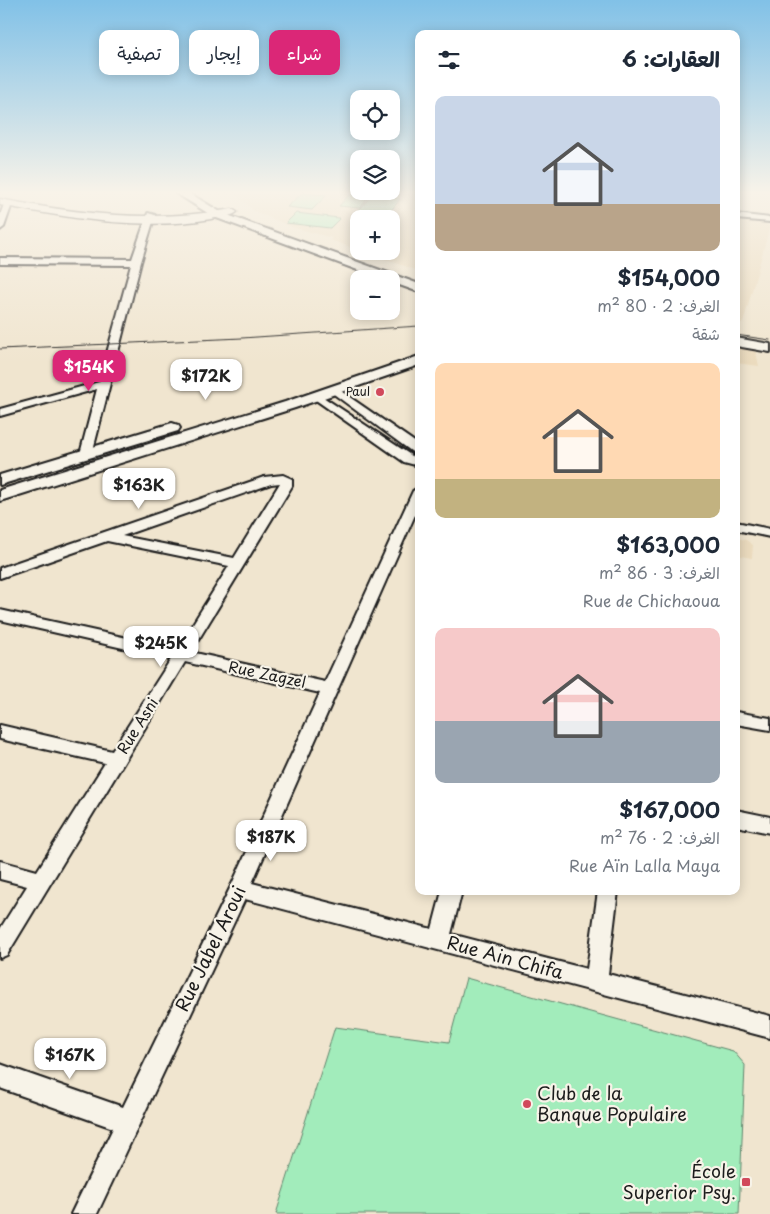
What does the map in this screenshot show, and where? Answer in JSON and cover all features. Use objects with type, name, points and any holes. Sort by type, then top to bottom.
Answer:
[{"type":"main road","points":[[319,250],[415,286]]},
{"type":"main road","points":[[334,250],[415,277]]},
{"type":"main road","points":[[740,332],[770,337]]},
{"type":"main road","points":[[740,343],[770,348]]},
{"type":"main road","points":[[0,480],[240,407],[415,348]]},
{"type":"main road","points":[[0,496],[317,396],[415,361]]},
{"type":"street","points":[[86,454],[140,250]]},
{"type":"street","points":[[0,261],[136,262]]},
{"type":"street","points":[[0,413],[104,384]]},
{"type":"street","points":[[335,390],[415,448]]},
{"type":"street","points":[[317,396],[408,459],[415,461]]},
{"type":"street","name":"Rue Asni","points":[[0,948],[239,563],[287,482],[283,479],[269,480],[108,536]]},
{"type":"street","name":"Rue Jabel Aroui","points":[[84,1214],[240,889],[415,500]]},
{"type":"street","points":[[740,527],[770,533]]},
{"type":"street","points":[[0,573],[108,536],[239,563]]},
{"type":"street","name":"Rue Zagzel","points":[[0,615],[330,689]]},
{"type":"street","points":[[740,719],[770,724]]},
{"type":"street","points":[[0,732],[117,759]]},
{"type":"street","points":[[740,819],[770,825]]},
{"type":"street","points":[[0,870],[42,881]]},
{"type":"street","name":"Rue Ain Chifa","points":[[240,889],[770,1027]]},
{"type":"street","points":[[439,941],[451,895]]},
{"type":"street","points":[[596,981],[607,895]]},
{"type":"street","points":[[0,1076],[128,1121]]},
{"type":"shaded area","points":[[400,250],[415,250],[415,270],[387,260],[400,260]]},
{"type":"shaded area","points":[[740,250],[763,250],[743,323],[740,323]]},
{"type":"shaded area","points":[[740,347],[756,352],[759,366],[740,364]]},
{"type":"shaded area","points":[[740,539],[753,545],[752,558],[740,556]]},
{"type":"green space","name":"Club de la Banque Populaire","points":[[466,978],[733,1051],[745,1065],[739,1214],[276,1214],[335,1027],[449,1042]]},
{"type":"tram line","points":[[0,349],[242,338],[415,326]]},
{"type":"tram line","points":[[740,336],[770,340]]},
{"type":"place","name":"Paul","points":[[380,392]]},
{"type":"place","name":"Club de la Banque Populaire","points":[[527,1104]]},
{"type":"place","name":"École Superior Psy.","points":[[746,1182]]}]
